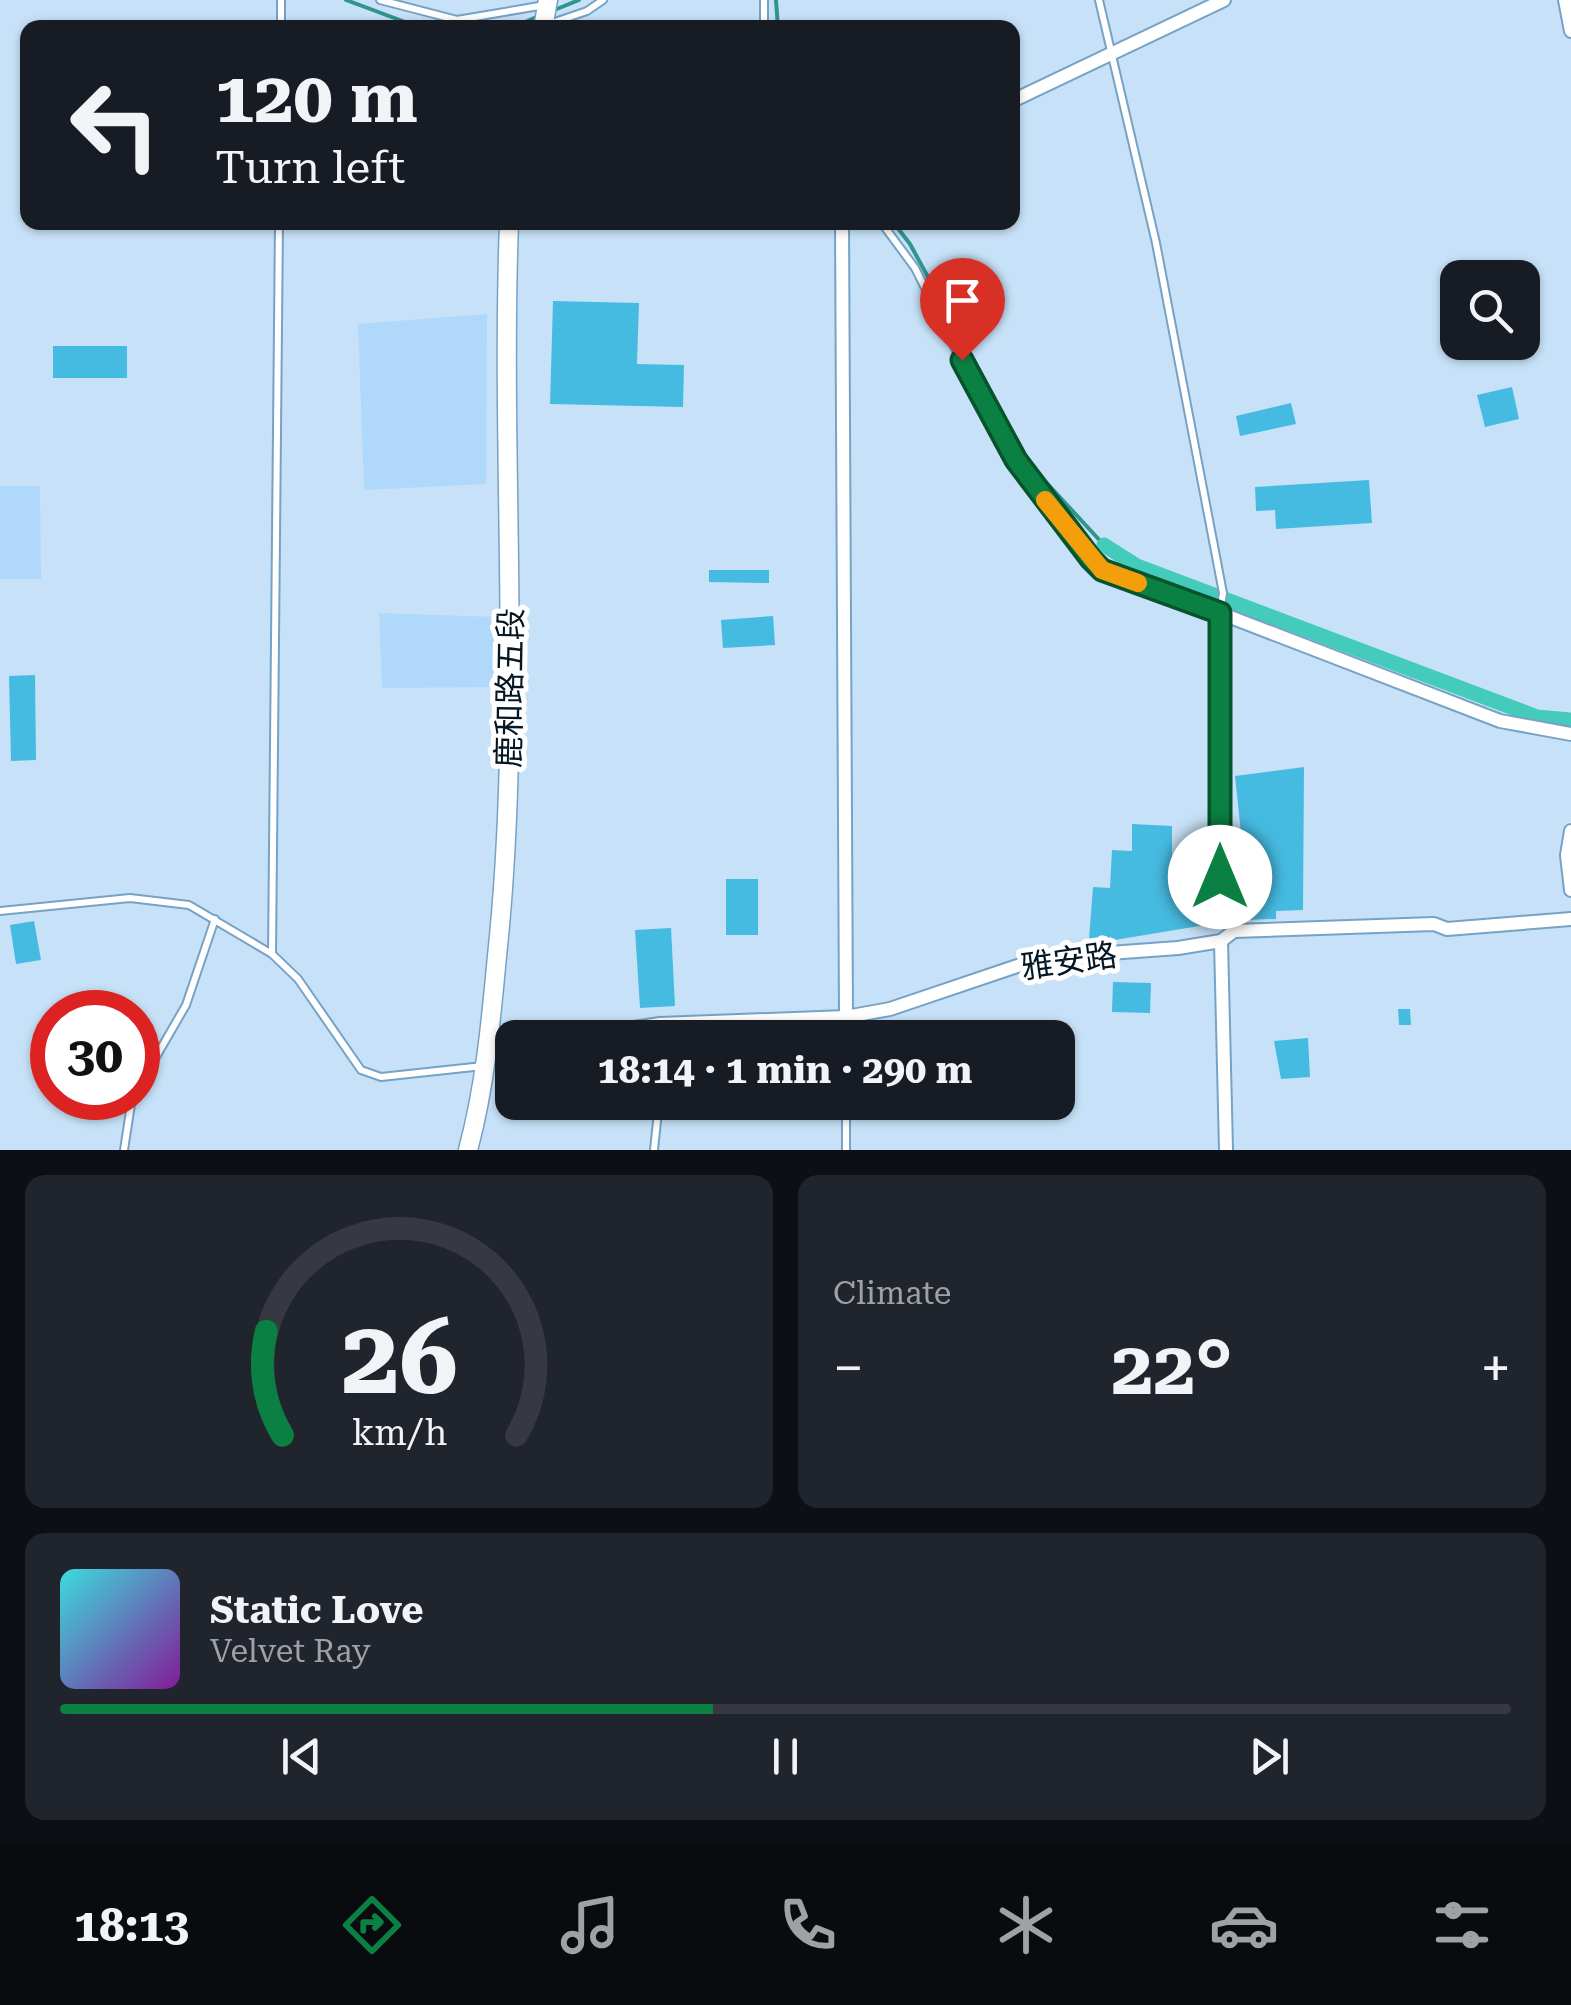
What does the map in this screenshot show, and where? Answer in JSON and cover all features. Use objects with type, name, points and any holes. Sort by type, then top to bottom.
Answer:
[{"type":"main road","name":"鹿和路五段","points":[[468,1150],[489,1036],[504,890],[512,664],[509,230]]},
{"type":"street","points":[[1020,98],[1224,0]]},
{"type":"street","points":[[1565,0],[1571,31]]},
{"type":"street","points":[[842,230],[846,1017]]},
{"type":"street","points":[[1234,931],[1220,877],[1220,613],[1500,722],[1571,736]]},
{"type":"street","points":[[1571,831],[1567,855],[1571,890]]},
{"type":"street","points":[[1226,1150],[1221,941],[1234,931],[1434,924],[1447,929],[1571,920]]},
{"type":"street","name":"雅安路","points":[[806,1020],[890,1009],[1041,958],[1221,941]]},
{"type":"street","points":[[489,1036],[495,1037]]},
{"type":"lane","points":[[380,0],[458,20],[587,11],[603,0]]},
{"type":"lane","points":[[887,230],[915,268],[992,423],[1081,548],[1102,570],[1220,613],[1222,593],[1156,244],[1098,0]]},
{"type":"lane","points":[[272,954],[279,230]]},
{"type":"lane","points":[[0,911],[158,899],[189,905],[272,954],[298,979],[361,1070],[380,1077],[484,1066]]},
{"type":"lane","points":[[160,1050],[186,1005],[214,919]]},
{"type":"lane","points":[[124,1150],[129,1120]]},
{"type":"lane","points":[[654,1150],[658,1120]]},
{"type":"lane","points":[[846,1120],[846,1150]]},
{"type":"shaded area","points":[[487,314],[486,484],[364,490],[358,324]]},
{"type":"shaded area","points":[[0,486],[40,486],[41,579],[0,579]]},
{"type":"shaded area","points":[[379,613],[495,617],[495,687],[382,688]]},
{"type":"building","points":[[553,301],[639,303],[637,364],[684,365],[683,407],[550,404]]},
{"type":"building","points":[[53,346],[127,346],[127,378],[53,378]]},
{"type":"building","points":[[1512,387],[1519,419],[1485,427],[1477,395]]},
{"type":"building","points":[[1291,403],[1296,424],[1240,436],[1236,416]]},
{"type":"building","points":[[1369,480],[1372,523],[1276,529],[1275,510],[1256,511],[1255,487]]},
{"type":"building","points":[[709,570],[769,570],[769,583],[709,582]]},
{"type":"building","points":[[773,616],[775,645],[723,648],[721,620]]},
{"type":"building","points":[[35,675],[36,760],[11,761],[9,676]]},
{"type":"building","points":[[1304,767],[1303,910],[1276,911],[1276,919],[1242,920],[1238,868],[1252,868],[1252,845],[1237,845],[1241,833],[1235,776]]},
{"type":"building","points":[[1132,824],[1172,826],[1172,856],[1210,859],[1217,923],[1109,941],[1089,939],[1093,887],[1110,888],[1112,850],[1132,851]]},
{"type":"building","points":[[726,879],[758,879],[758,935],[726,935]]},
{"type":"building","points":[[34,921],[41,960],[16,964],[10,925]]},
{"type":"building","points":[[671,928],[675,1006],[640,1008],[635,930]]},
{"type":"building","points":[[1113,982],[1151,983],[1150,1013],[1112,1012]]},
{"type":"building","points":[[1398,1009],[1410,1009],[1411,1025],[1399,1025]]},
{"type":"building","points":[[1308,1038],[1310,1077],[1281,1079],[1274,1041]]},
{"type":"waterway","points":[[346,0],[400,20]]},
{"type":"waterway","points":[[552,11],[579,0]]},
{"type":"waterway","points":[[776,0],[777,20]]},
{"type":"waterway","points":[[530,20],[539,16]]},
{"type":"waterway","points":[[899,230],[1031,466],[1104,545]]},
{"type":"waterway","points":[[1104,545],[1137,566],[1537,717],[1571,720]]},
{"type":"slow traffic","points":[[1045,500],[1102,570],[1138,583]]},
{"type":"route","points":[[962,360],[992,423],[1016,460],[1102,570],[1220,613],[1220,877]]}]
